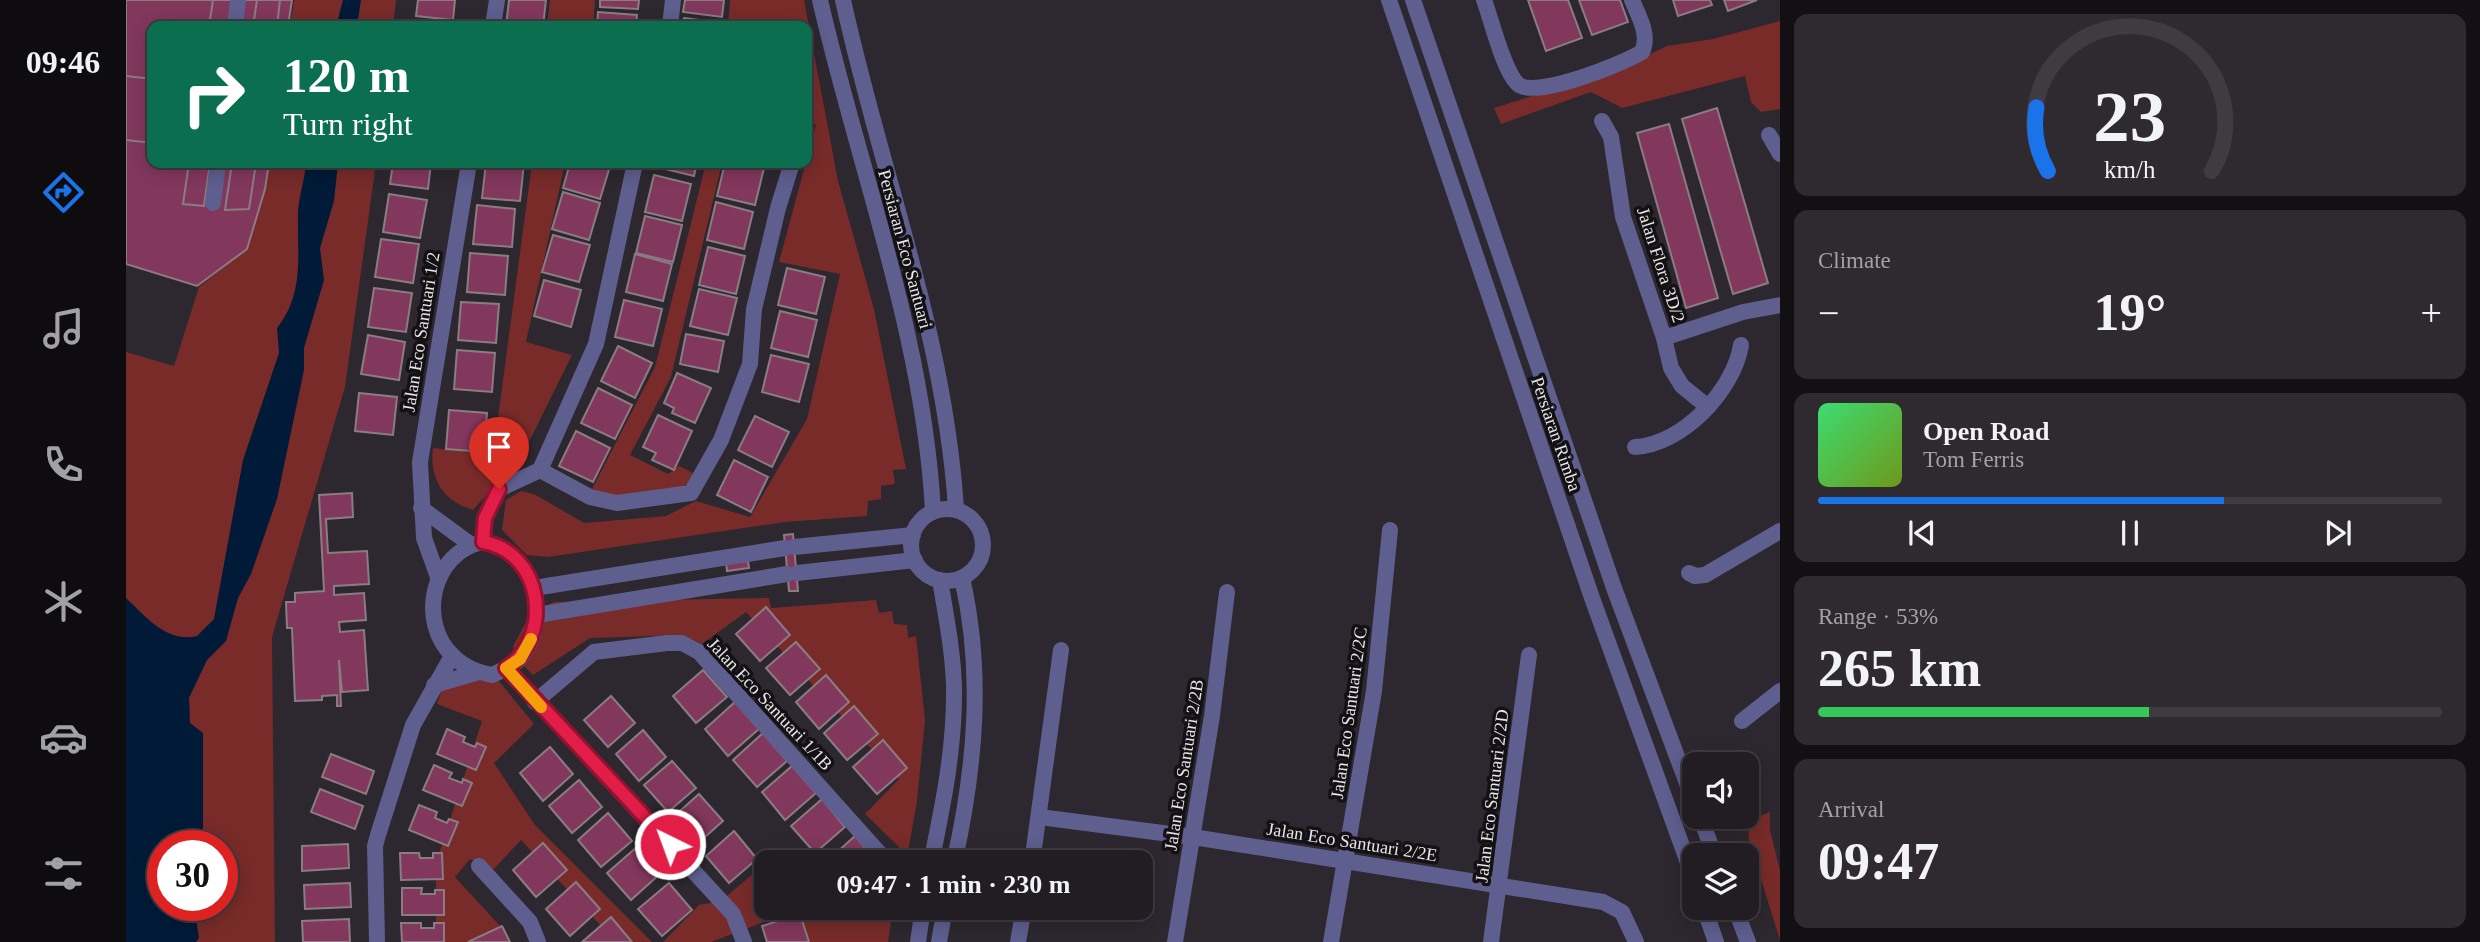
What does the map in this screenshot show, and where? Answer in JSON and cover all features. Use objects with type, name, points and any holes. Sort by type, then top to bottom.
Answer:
[{"type":"street","points":[[236,21],[238,0]]},
{"type":"street","points":[[494,21],[497,0]]},
{"type":"street","points":[[671,21],[673,0]]},
{"type":"street","name":"Persiaran Eco Santuari","points":[[820,0],[850,126],[908,331],[930,473],[933,512]]},
{"type":"street","name":"Persiaran Eco Santuari","points":[[843,0],[872,120],[928,326],[946,423],[956,509]]},
{"type":"street","name":"Persiaran Rimba","points":[[1389,0],[1592,598],[1682,846]]},
{"type":"street","name":"Persiaran Rimba","points":[[1413,0],[1610,575],[1682,770]]},
{"type":"street","points":[[1484,0],[1511,73],[1520,85],[1538,90],[1642,52],[1646,43],[1644,31],[1632,0]]},
{"type":"street","name":"Jalan Flora 3D/2","points":[[1602,121],[1611,137],[1616,186],[1623,217],[1676,377],[1708,407]]},
{"type":"street","points":[[1769,135],[1780,154]]},
{"type":"street","points":[[213,203],[217,168]]},
{"type":"street","name":"Jalan Eco Santuari 1/2","points":[[438,577],[424,538],[420,462],[468,168]]},
{"type":"street","points":[[485,518],[507,550],[525,568],[534,588],[537,615],[533,635],[520,659],[492,675],[479,672],[452,656],[439,636],[435,620],[434,593],[438,577],[454,555],[477,543],[485,518],[499,489],[540,470],[596,344],[634,168]]},
{"type":"street","points":[[540,470],[590,497],[617,503],[691,493],[721,440],[750,364],[754,309],[790,168]]},
{"type":"street","points":[[1664,338],[1743,312],[1780,305]]},
{"type":"street","points":[[1635,447],[1651,445],[1685,427],[1708,407],[1735,364],[1741,345]]},
{"type":"street","points":[[421,508],[477,543],[507,550]]},
{"type":"street","points":[[956,509],[975,521],[984,541],[978,563],[962,578],[940,580],[929,577],[915,560],[913,535],[924,517],[933,512],[956,509]]},
{"type":"street","name":"Jalan Eco Santuari 2/2C","points":[[1331,942],[1374,691],[1390,530]]},
{"type":"street","points":[[1689,573],[1695,576],[1705,575],[1780,531]]},
{"type":"street","points":[[534,588],[762,551],[913,535]]},
{"type":"street","points":[[762,551],[765,577]]},
{"type":"street","points":[[537,615],[765,577],[915,560]]},
{"type":"street","points":[[957,850],[965,814],[974,744],[976,687],[969,607],[962,578]]},
{"type":"street","points":[[934,850],[944,809],[953,699],[951,648],[940,580]]},
{"type":"street","name":"Jalan Eco Santuari 2/2B","points":[[1175,942],[1193,837],[1227,592]]},
{"type":"street","name":"Jalan Eco Santuari 1/1B","points":[[535,702],[594,652],[682,643],[699,652],[878,850]]},
{"type":"street","points":[[1034,850],[1061,650]]},
{"type":"street","name":"Jalan Eco Santuari 2/2D","points":[[1491,942],[1529,655]]},
{"type":"street","points":[[377,942],[376,846],[413,725],[452,656]]},
{"type":"street","points":[[506,668],[733,914],[744,942]]},
{"type":"street","points":[[434,685],[479,672]]},
{"type":"street","points":[[1742,721],[1780,691]]},
{"type":"street","name":"Jalan Eco Santuari 2/2E","points":[[1040,817],[1193,837],[1500,884],[1613,905],[1622,912],[1636,942]]},
{"type":"street","points":[[479,866],[547,942]]},
{"type":"street","points":[[918,942],[921,920]]},
{"type":"street","points":[[939,942],[943,920]]},
{"type":"street","points":[[1018,942],[1022,920]]},
{"type":"street","points":[[1708,920],[1716,942]]},
{"type":"street","points":[[1740,920],[1748,942]]},
{"type":"street","points":[[530,922],[538,942]]},
{"type":"shaded area","points":[[294,0],[396,0],[394,21],[291,21]]},
{"type":"shaded area","points":[[550,0],[595,0],[593,21],[548,21]]},
{"type":"shaded area","points":[[730,0],[804,0],[808,21],[728,21]]},
{"type":"shaded area","points":[[1780,21],[1780,109],[1761,112],[1751,102],[1745,76],[1622,108],[1591,92],[1501,124],[1494,108],[1624,67],[1667,46],[1713,39]]},
{"type":"shaded area","points":[[812,43],[838,181],[874,309],[906,469],[893,470],[895,484],[881,486],[881,499],[868,501],[867,516],[785,522],[548,557],[527,555],[502,530],[506,500],[521,491],[534,494],[584,523],[666,516],[696,501],[750,517],[807,419],[840,274],[779,262],[804,168],[812,168],[812,140],[816,125],[812,124]]},
{"type":"shaded area","points":[[268,168],[375,168],[345,387],[272,637],[275,942],[126,942],[126,352],[174,366],[199,287],[247,249],[265,189]]},
{"type":"shaded area","points":[[531,168],[564,168],[526,342],[572,355],[523,454],[473,510],[454,501],[440,487],[433,470],[433,448],[493,455]]},
{"type":"shaded area","points":[[705,168],[721,168],[671,377],[630,455],[668,474],[679,466],[695,474],[687,484],[663,495],[632,498],[592,489],[655,367]]},
{"type":"shaded area","points":[[769,598],[771,608],[876,600],[879,613],[892,611],[894,624],[907,625],[908,638],[916,636],[925,720],[917,801],[908,850],[898,850],[899,847],[865,814],[899,779],[746,612],[702,644],[684,635],[590,638],[533,675],[517,659],[513,646],[531,613],[554,602]]},
{"type":"shaded area","points":[[494,675],[534,724],[494,763],[535,825],[652,942],[616,942],[521,840],[491,872],[470,859],[455,877],[501,927],[470,942],[436,942],[436,863],[482,721],[437,704],[446,677]]},
{"type":"shaded area","points":[[1770,812],[1770,830],[1780,871],[1780,940],[1759,873],[1759,843],[1749,841],[1748,829],[1759,829],[1759,816]]},
{"type":"shaded area","points":[[754,873],[754,920],[769,920],[711,942],[663,942],[699,905],[721,901]]},
{"type":"shaded area","points":[[796,920],[891,920],[888,942],[803,942]]},
{"type":"water","points":[[343,0],[361,0],[358,21],[334,21],[338,19]]},
{"type":"water","points":[[305,168],[337,168],[334,201],[320,248],[324,280],[304,348],[304,370],[277,499],[251,574],[238,598],[226,641],[207,660],[189,698],[190,723],[203,733],[203,830],[147,830],[147,921],[196,921],[199,938],[196,942],[126,942],[126,598],[158,627],[176,636],[197,636],[214,619],[243,460],[279,353],[277,328],[292,301],[298,258],[298,212]]},
{"type":"building","points":[[126,0],[292,0],[289,21],[147,21],[147,168],[268,168],[265,189],[247,249],[197,286],[126,264]]},
{"type":"building","points":[[213,0],[234,0],[231,21],[210,21]]},
{"type":"building","points":[[257,0],[280,0],[278,21],[254,21]]},
{"type":"building","points":[[418,0],[455,0],[453,20],[416,16]]},
{"type":"building","points":[[509,0],[546,0],[544,21],[507,21]]},
{"type":"building","points":[[600,0],[639,0],[638,9],[600,7]]},
{"type":"building","points":[[685,0],[724,0],[722,17],[683,12]]},
{"type":"building","points":[[1528,0],[1568,0],[1582,38],[1546,51]]},
{"type":"building","points":[[1579,0],[1620,0],[1628,22],[1592,35]]},
{"type":"building","points":[[1673,0],[1710,0],[1712,5],[1678,16]]},
{"type":"building","points":[[1724,0],[1757,0],[1728,11]]},
{"type":"building","points":[[598,12],[637,15],[636,21],[597,21]]},
{"type":"building","points":[[684,18],[707,21],[684,21]]},
{"type":"building","points":[[126,76],[147,78],[147,142],[126,140]]},
{"type":"building","points":[[1717,108],[1768,283],[1733,294],[1682,119]]},
{"type":"building","points":[[1669,124],[1718,298],[1686,308],[1637,133]]},
{"type":"building","points":[[188,168],[209,168],[204,206],[183,204]]},
{"type":"building","points":[[231,168],[255,168],[249,209],[225,210]]},
{"type":"building","points":[[392,168],[430,168],[428,189],[390,184]]},
{"type":"building","points":[[485,168],[523,168],[520,201],[482,198]]},
{"type":"building","points":[[569,168],[609,168],[600,199],[563,188]]},
{"type":"building","points":[[661,168],[696,168],[694,176]]},
{"type":"building","points":[[724,168],[764,168],[755,205],[717,196]]},
{"type":"building","points":[[654,175],[691,184],[682,221],[645,212]]},
{"type":"building","points":[[563,192],[600,203],[589,240],[552,229]]},
{"type":"building","points":[[389,194],[427,200],[420,238],[383,232]]},
{"type":"building","points":[[716,202],[753,212],[744,249],[707,240]]},
{"type":"building","points":[[477,205],[515,209],[512,247],[473,244]]},
{"type":"building","points":[[645,216],[682,225],[673,262],[636,253]]},
{"type":"building","points":[[553,235],[590,245],[579,282],[542,272]]},
{"type":"building","points":[[381,239],[419,244],[413,283],[375,277]]},
{"type":"building","points":[[708,247],[745,256],[736,294],[699,285]]},
{"type":"building","points":[[470,253],[508,256],[505,295],[467,292]]},
{"type":"building","points":[[635,254],[672,264],[663,301],[626,292]]},
{"type":"building","points":[[787,268],[825,277],[816,314],[778,305]]},
{"type":"building","points":[[544,280],[581,290],[571,327],[534,316]]},
{"type":"building","points":[[374,288],[412,293],[406,332],[368,327]]},
{"type":"building","points":[[699,289],[737,298],[728,335],[690,326]]},
{"type":"building","points":[[624,300],[662,309],[653,346],[615,337]]},
{"type":"building","points":[[461,302],[499,304],[496,343],[458,340]]},
{"type":"building","points":[[780,311],[817,320],[808,357],[771,348]]},
{"type":"building","points":[[686,334],[724,341],[718,372],[680,364]]},
{"type":"building","points":[[368,335],[405,342],[399,380],[361,374]]},
{"type":"building","points":[[618,346],[652,363],[635,398],[601,381]]},
{"type":"building","points":[[457,350],[495,353],[492,392],[454,389]]},
{"type":"building","points":[[771,355],[809,364],[799,402],[762,392]]},
{"type":"building","points":[[677,373],[711,388],[695,423],[672,413],[674,408],[664,403]]},
{"type":"building","points":[[598,388],[632,405],[615,439],[581,423]]},
{"type":"building","points":[[359,393],[397,397],[393,435],[355,431]]},
{"type":"building","points":[[449,410],[487,413],[484,452],[446,449]]},
{"type":"building","points":[[658,415],[692,431],[674,470],[652,460],[656,453],[643,447]]},
{"type":"building","points":[[755,416],[789,432],[772,467],[738,450]]},
{"type":"building","points":[[576,431],[610,448],[593,482],[559,466]]},
{"type":"building","points":[[734,460],[768,477],[751,512],[717,495]]},
{"type":"building","points":[[352,493],[353,517],[326,519],[328,553],[367,551],[369,584],[334,586],[334,595],[364,593],[366,620],[339,622],[340,632],[364,630],[368,690],[342,692],[339,660],[341,706],[337,706],[337,695],[322,696],[322,700],[295,701],[292,628],[287,628],[286,602],[295,602],[295,593],[324,591],[319,495]]},
{"type":"building","points":[[793,534],[798,591],[789,591],[784,535]]},
{"type":"building","points":[[748,561],[749,568],[727,571],[726,563]]},
{"type":"building","points":[[766,607],[790,635],[760,661],[736,634]]},
{"type":"building","points":[[796,642],[820,669],[790,695],[766,668]]},
{"type":"building","points":[[703,670],[727,697],[696,723],[673,696]]},
{"type":"building","points":[[826,675],[849,702],[819,729],[796,702]]},
{"type":"building","points":[[611,696],[635,723],[608,747],[584,720]]},
{"type":"building","points":[[735,702],[759,729],[728,756],[705,729]]},
{"type":"building","points":[[854,706],[878,734],[847,760],[824,733]]},
{"type":"building","points":[[447,729],[465,737],[463,742],[475,747],[477,743],[486,747],[476,770],[437,754]]},
{"type":"building","points":[[643,730],[666,757],[639,781],[616,754]]},
{"type":"building","points":[[763,733],[787,761],[757,787],[733,760]]},
{"type":"building","points":[[883,740],[907,768],[877,794],[853,767]]},
{"type":"building","points":[[550,747],[573,774],[543,801],[520,773]]},
{"type":"building","points":[[331,754],[374,771],[366,794],[322,777]]},
{"type":"building","points":[[672,761],[696,788],[668,812],[644,785]]},
{"type":"building","points":[[434,765],[452,773],[449,778],[462,783],[463,779],[472,783],[462,806],[423,790]]},
{"type":"building","points":[[792,766],[816,793],[785,820],[762,792]]},
{"type":"building","points":[[579,780],[602,807],[572,833],[549,806]]},
{"type":"building","points":[[320,789],[363,806],[355,829],[311,812]]},
{"type":"building","points":[[699,794],[723,821],[696,845],[672,818]]},
{"type":"building","points":[[822,799],[845,827],[818,850],[812,850],[791,826]]},
{"type":"building","points":[[419,805],[437,812],[435,818],[447,823],[449,819],[458,822],[448,846],[409,830]]},
{"type":"building","points":[[608,813],[632,841],[601,867],[578,840]]},
{"type":"building","points":[[734,831],[754,855],[754,862],[729,883],[706,856]]},
{"type":"building","points":[[855,836],[867,850],[839,850]]},
{"type":"building","points":[[543,843],[567,870],[536,897],[513,870]]},
{"type":"building","points":[[348,844],[349,868],[302,871],[302,846]]},
{"type":"building","points":[[638,846],[661,873],[631,900],[607,873]]},
{"type":"building","points":[[400,853],[419,853],[420,858],[433,858],[433,853],[442,853],[443,879],[401,880]]},
{"type":"building","points":[[576,882],[600,909],[570,936],[546,909]]},
{"type":"building","points":[[350,883],[351,907],[305,909],[304,885]]},
{"type":"building","points":[[669,883],[692,910],[662,936],[638,909]]},
{"type":"building","points":[[402,888],[422,888],[421,894],[435,894],[435,890],[444,890],[444,915],[402,915]]},
{"type":"building","points":[[611,917],[632,942],[582,942]]},
{"type":"building","points":[[349,919],[350,942],[303,942],[302,921]]},
{"type":"building","points":[[781,920],[802,920],[809,942],[767,942],[762,926]]},
{"type":"building","points":[[401,923],[421,923],[421,928],[434,928],[434,923],[444,923],[444,942],[402,942]]},
{"type":"building","points":[[502,926],[510,942],[468,942]]},
{"type":"slow traffic","points":[[531,639],[520,659],[506,668],[541,707]]},
{"type":"route","points":[[499,489],[485,518],[483,542],[507,550],[525,568],[534,588],[537,615],[533,635],[520,659],[506,668],[670,844]]}]
